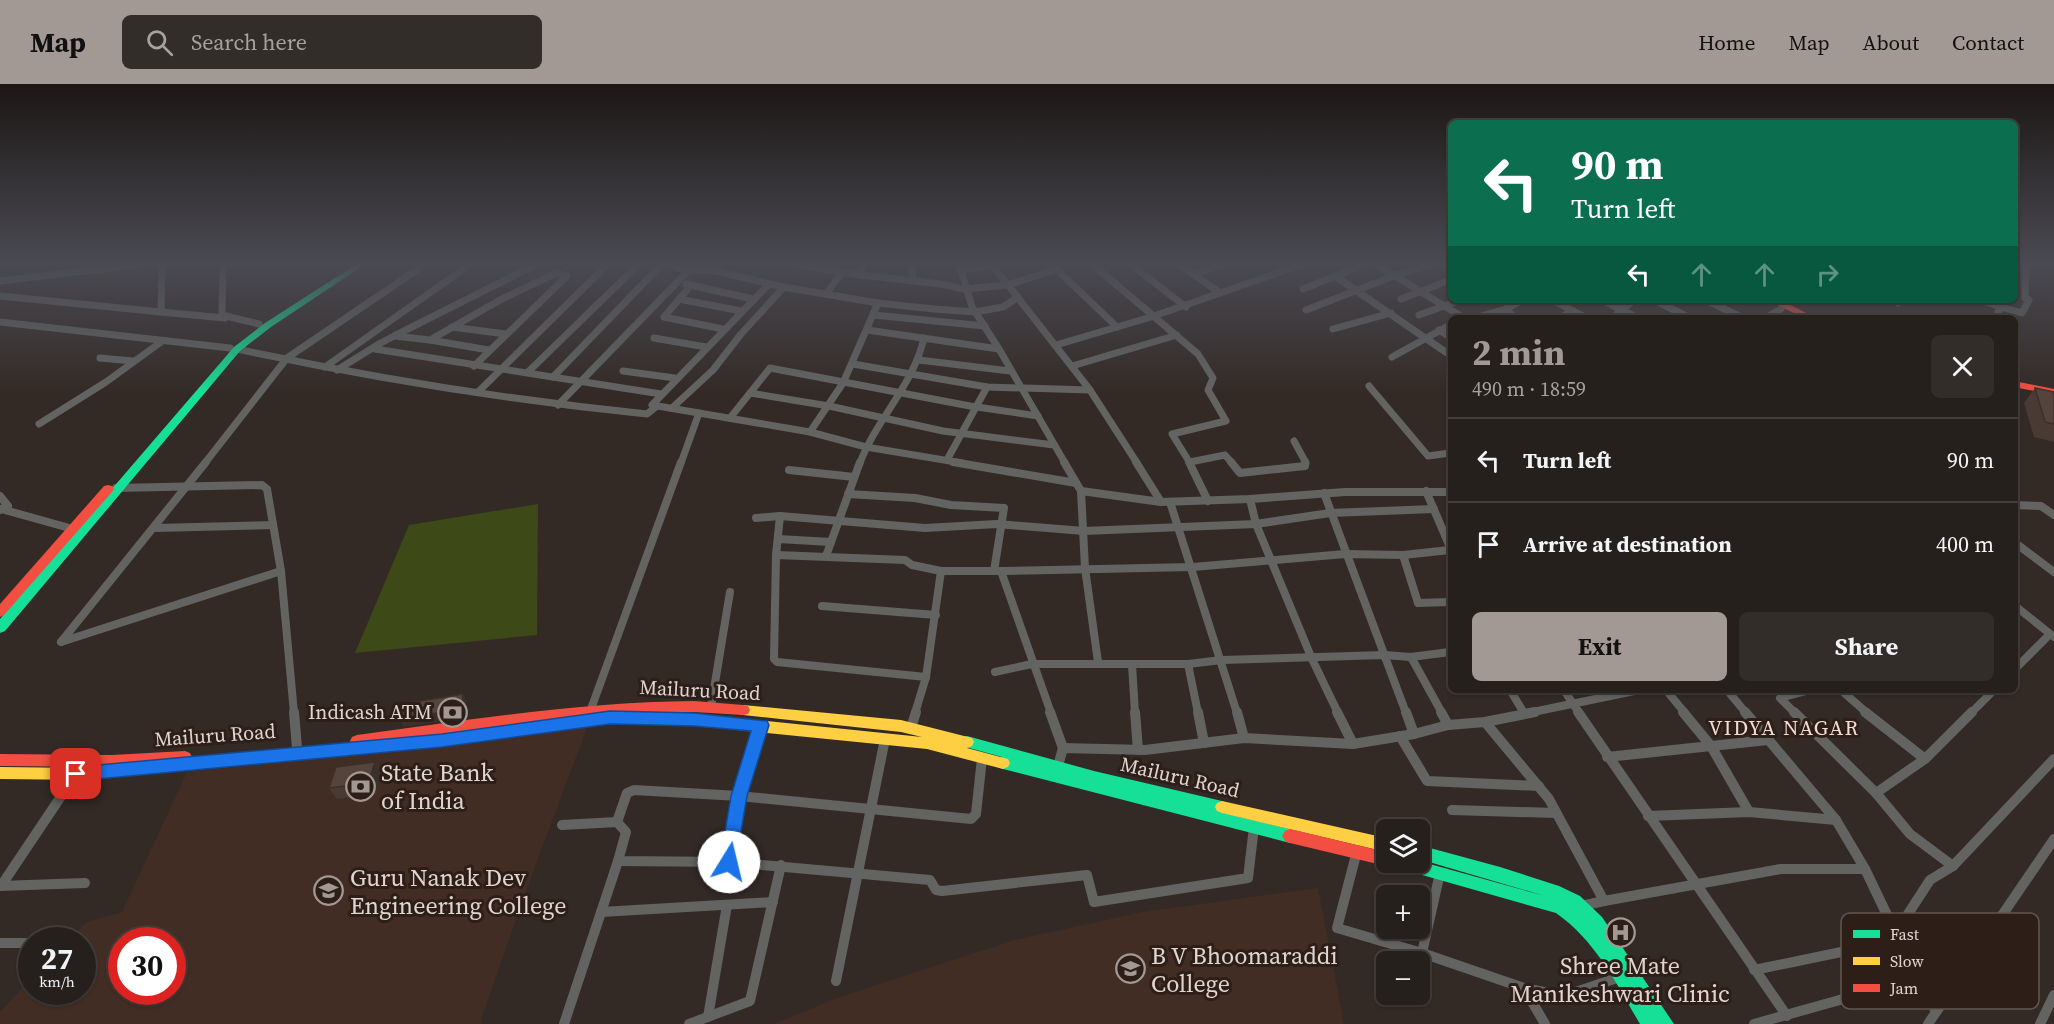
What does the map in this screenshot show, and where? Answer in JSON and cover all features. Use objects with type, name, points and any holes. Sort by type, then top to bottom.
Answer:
[{"type":"street","points":[[109,307],[225,318],[260,324]]},
{"type":"street","points":[[161,307],[161,312]]},
{"type":"street","points":[[221,307],[221,314],[225,318]]},
{"type":"street","points":[[0,628],[114,488],[233,348],[260,324],[286,307]]},
{"type":"street","points":[[233,348],[296,307]]},
{"type":"street","points":[[280,571],[61,642],[155,528],[287,358],[362,307]]},
{"type":"street","points":[[325,367],[410,307]]},
{"type":"street","points":[[337,370],[379,344],[452,307]]},
{"type":"street","points":[[430,340],[491,307]]},
{"type":"street","points":[[474,366],[535,307]]},
{"type":"street","points":[[478,392],[565,307]]},
{"type":"street","points":[[528,372],[595,307]]},
{"type":"street","points":[[553,377],[621,307]]},
{"type":"street","points":[[558,405],[653,307]]},
{"type":"street","points":[[672,307],[664,317],[723,329]]},
{"type":"street","points":[[717,307],[741,312]]},
{"type":"street","points":[[746,307],[675,378],[652,405],[810,432],[866,447],[1076,483]]},
{"type":"street","points":[[672,408],[713,370],[766,307]]},
{"type":"street","points":[[810,432],[843,383],[877,307]]},
{"type":"street","points":[[920,307],[975,312],[1003,307]]},
{"type":"street","points":[[973,307],[1081,491],[1085,568],[1098,662]]},
{"type":"street","points":[[1026,307],[1090,390],[1166,502],[1179,525],[1244,738]]},
{"type":"street","points":[[1096,307],[1117,327]]},
{"type":"street","points":[[1144,307],[1202,360],[1213,380],[1208,390],[1227,420],[1172,434],[1190,462],[1208,501]]},
{"type":"street","points":[[1056,345],[1186,307]]},
{"type":"street","points":[[1306,310],[1314,307]]},
{"type":"street","points":[[1382,307],[1448,353]]},
{"type":"street","points":[[1419,315],[1442,307]]},
{"type":"street","points":[[1446,307],[1459,315]]},
{"type":"street","points":[[1483,315],[1508,307],[1514,315]]},
{"type":"street","points":[[1565,307],[1581,315]]},
{"type":"street","points":[[1617,307],[1633,315]]},
{"type":"street","points":[[1616,315],[1627,307]]},
{"type":"street","points":[[1668,307],[1684,315]]},
{"type":"street","points":[[1720,307],[1737,315]]},
{"type":"street","points":[[1782,307],[1796,315]]},
{"type":"street","points":[[1785,307],[1805,315]]},
{"type":"street","points":[[1997,315],[2001,307],[2022,313],[2025,307]]},
{"type":"street","points":[[1564,315],[1573,311]]},
{"type":"street","points":[[1333,329],[1392,314]]},
{"type":"street","points":[[874,315],[985,326]]},
{"type":"street","points":[[0,322],[161,342],[233,348],[337,370],[558,405],[647,414],[657,406]]},
{"type":"street","points":[[943,340],[953,322]]},
{"type":"street","points":[[1392,357],[1448,326]]},
{"type":"street","points":[[452,327],[506,334]]},
{"type":"street","points":[[867,330],[999,349]]},
{"type":"street","points":[[1439,330],[1448,337]]},
{"type":"street","points":[[1072,366],[1177,335]]},
{"type":"street","points":[[394,336],[489,350]]},
{"type":"street","points":[[654,338],[706,346]]},
{"type":"street","points":[[826,556],[866,447],[912,374],[919,360],[924,338]]},
{"type":"street","points":[[39,424],[106,382],[161,342]]},
{"type":"street","points":[[379,344],[375,349],[661,394]]},
{"type":"street","points":[[100,358],[134,361]]},
{"type":"street","points":[[919,360],[1010,370]]},
{"type":"street","points":[[853,364],[987,387],[1090,390]]},
{"type":"street","points":[[730,418],[770,368],[975,407],[1038,416]]},
{"type":"street","points":[[623,370],[675,378]]},
{"type":"street","points":[[2018,385],[2054,398]]},
{"type":"street","points":[[1369,386],[1428,456],[1448,453]]},
{"type":"street","points":[[947,460],[987,387]]},
{"type":"street","points":[[2018,390],[2054,392]]},
{"type":"street","points":[[750,393],[829,406],[885,420],[1054,445]]},
{"type":"street","points":[[591,709],[699,413]]},
{"type":"street","points":[[1190,462],[1225,455],[1240,474],[1305,466],[1294,441]]},
{"type":"street","points":[[789,470],[854,477]]},
{"type":"street","points":[[0,612],[73,529],[114,488],[262,485],[267,489],[280,571],[297,748]]},
{"type":"street","points":[[1081,491],[1166,502],[1324,493],[1448,492]]},
{"type":"street","points":[[1426,491],[1448,544]]},
{"type":"street","points":[[1324,493],[1414,734]]},
{"type":"street","points":[[848,494],[915,498],[958,506],[1002,507],[1004,510],[998,571],[1063,748],[1058,766]]},
{"type":"street","points":[[0,496],[8,506],[0,510]]},
{"type":"street","points":[[1250,499],[1256,524],[1312,659],[1353,744]]},
{"type":"street","points":[[2018,505],[2041,506],[2054,515]]},
{"type":"street","points":[[756,518],[780,516],[925,528],[1002,525],[1084,531],[1179,525],[1256,524],[1330,513],[1434,509]]},
{"type":"street","points":[[0,510],[73,529]]},
{"type":"street","points":[[780,516],[772,655],[777,662],[926,677]]},
{"type":"street","points":[[155,528],[273,525]]},
{"type":"street","points":[[778,539],[831,542]]},
{"type":"street","points":[[2018,545],[2054,572]]},
{"type":"street","points":[[776,555],[905,560],[912,565],[941,571],[998,571],[1192,567],[1345,554],[1403,555],[1448,549]]},
{"type":"street","points":[[1403,555],[1418,603],[1448,602]]},
{"type":"street","points":[[911,728],[926,677],[941,571]]},
{"type":"street","points":[[711,707],[730,592]]},
{"type":"street","points":[[822,606],[936,615]]},
{"type":"street","points":[[2018,610],[2052,636],[2018,666]]},
{"type":"street","points":[[995,672],[1032,664],[1098,662],[1188,664],[1222,660],[1384,655],[1411,657],[1448,652]]},
{"type":"street","points":[[1411,657],[1448,724]]},
{"type":"street","points":[[1132,664],[1138,750]]},
{"type":"street","points":[[1188,664],[1204,743]]},
{"type":"street","points":[[1511,693],[1524,713]]},
{"type":"street","points":[[1566,693],[1607,757],[1787,1016]]},
{"type":"street","points":[[1063,748],[1138,750],[1244,738],[1353,744],[1414,734],[1448,724],[1485,722],[1626,693]]},
{"type":"street","points":[[1668,693],[1711,746],[1749,812]]},
{"type":"street","points":[[1729,693],[1836,820],[1865,869],[1886,913]]},
{"type":"street","points":[[1799,693],[1780,698],[1876,793],[1910,834],[1953,866]]},
{"type":"street","points":[[1844,693],[1887,731],[1925,759]]},
{"type":"street","points":[[1876,793],[1925,759],[1991,693]]},
{"type":"street","name":"Mailuru Road","points":[[0,760],[112,761],[297,748],[443,735],[591,709],[634,706],[711,707],[911,728],[1248,814],[1376,843]]},
{"type":"street","points":[[0,773],[76,774],[610,718],[694,719],[927,743],[1376,856]]},
{"type":"street","points":[[1485,722],[1539,786],[1604,901]]},
{"type":"street","points":[[729,862],[739,796],[761,725]]},
{"type":"street","points":[[1400,736],[1427,781],[1539,786]]},
{"type":"street","points":[[836,981],[856,872],[885,739]]},
{"type":"street","points":[[1607,757],[1768,740]]},
{"type":"street","points":[[616,822],[627,793],[634,790],[739,796],[973,818],[976,814],[982,758]]},
{"type":"street","points":[[1909,913],[1930,880],[1953,866],[2054,759]]},
{"type":"street","points":[[1,886],[76,774]]},
{"type":"street","points":[[1452,810],[1556,813]]},
{"type":"street","points":[[1648,816],[1749,812],[1836,820]]},
{"type":"street","points":[[562,825],[616,822],[627,832],[564,1024]]},
{"type":"street","points":[[618,861],[781,865],[930,880],[936,890],[942,891],[1087,875],[1094,902],[1248,878],[1254,827]]},
{"type":"street","points":[[2002,913],[2054,838]]},
{"type":"street","points":[[1357,851],[1337,928],[1415,951]]},
{"type":"street","points":[[1430,855],[1567,896],[1581,906],[1596,922],[1665,1024]]},
{"type":"street","points":[[689,1024],[750,1001],[781,865]]},
{"type":"street","points":[[1581,906],[1781,869],[1865,869]]},
{"type":"street","points":[[1430,870],[1565,909],[1589,929],[1650,1024]]},
{"type":"street","points":[[1422,951],[1440,873]]},
{"type":"street","points":[[1,886],[85,883]]},
{"type":"street","points":[[601,912],[773,902]]},
{"type":"street","points":[[708,1017],[727,905]]},
{"type":"street","points":[[0,944],[18,943]]},
{"type":"street","points":[[1754,970],[1841,952]]},
{"type":"street","points":[[1430,956],[1524,988],[1564,996],[1620,977]]},
{"type":"street","points":[[1524,988],[1545,1024]]},
{"type":"street","points":[[2040,1024],[2054,995]]},
{"type":"street","points":[[1754,1024],[1841,1000]]},
{"type":"street","points":[[1928,1024],[1935,1011]]},
{"type":"shaded area","name":"Guru Nanak Dev Engineering College","points":[[588,725],[534,869],[481,1024],[0,1024],[0,1012],[18,993],[18,1005],[96,1005],[96,927],[82,927],[87,922],[122,912],[187,772],[413,749]]},
{"type":"shaded area","name":"B V Bhoomaraddi College","points":[[1318,888],[1344,1024],[774,1024],[837,998],[1015,940],[1143,912]]},
{"type":"green space","points":[[538,504],[537,635],[355,653],[409,525]]},
{"type":"building","points":[[2035,388],[2054,392],[2054,424],[2045,422]]},
{"type":"building","points":[[463,694],[462,709],[399,719],[403,704]]},
{"type":"building","points":[[375,762],[368,783],[329,788],[336,767]]},
{"type":"traffic: fast","points":[[0,628],[237,349],[296,307]]},
{"type":"traffic: fast","points":[[967,742],[1094,777],[1222,807]]},
{"type":"traffic: fast","points":[[1003,763],[1290,836]]},
{"type":"traffic: fast","points":[[1430,855],[1500,874],[1559,893],[1574,901],[1596,922],[1665,1024]]},
{"type":"traffic: fast","points":[[1430,871],[1560,907],[1575,917],[1601,944],[1650,1024]]},
{"type":"traffic: slow","points":[[743,710],[901,726],[967,742]]},
{"type":"traffic: slow","points":[[698,720],[927,743],[1003,763]]},
{"type":"traffic: slow","points":[[0,773],[85,774],[346,750]]},
{"type":"traffic: slow","points":[[1222,807],[1376,843]]},
{"type":"traffic: jam","points":[[1787,307],[1805,315]]},
{"type":"traffic: jam","points":[[2018,385],[2054,392]]},
{"type":"traffic: jam","points":[[0,612],[108,489]]},
{"type":"traffic: jam","points":[[357,741],[501,720],[597,710],[646,707],[743,710]]},
{"type":"traffic: jam","points":[[346,750],[442,741],[610,718],[698,720]]},
{"type":"traffic: jam","points":[[0,760],[112,761],[185,757]]},
{"type":"traffic: jam","points":[[1290,836],[1376,857]]},
{"type":"place","name":"Indicash ATM","points":[[453,712]]},
{"type":"place","name":"State Bank of India","points":[[360,786]]},
{"type":"place","name":"Guru Nanak Dev Engineering College","points":[[329,891]]},
{"type":"place","name":"Shree Mate Manikeshwari Clinic","points":[[1620,932]]},
{"type":"place","name":"B V Bhoomaraddi College","points":[[1130,969]]},
{"type":"district","name":"VIDYA NAGAR","points":[[1784,727]]},
{"type":"route","points":[[76,774],[442,741],[601,718],[694,719],[761,725],[739,796],[729,862]]}]
